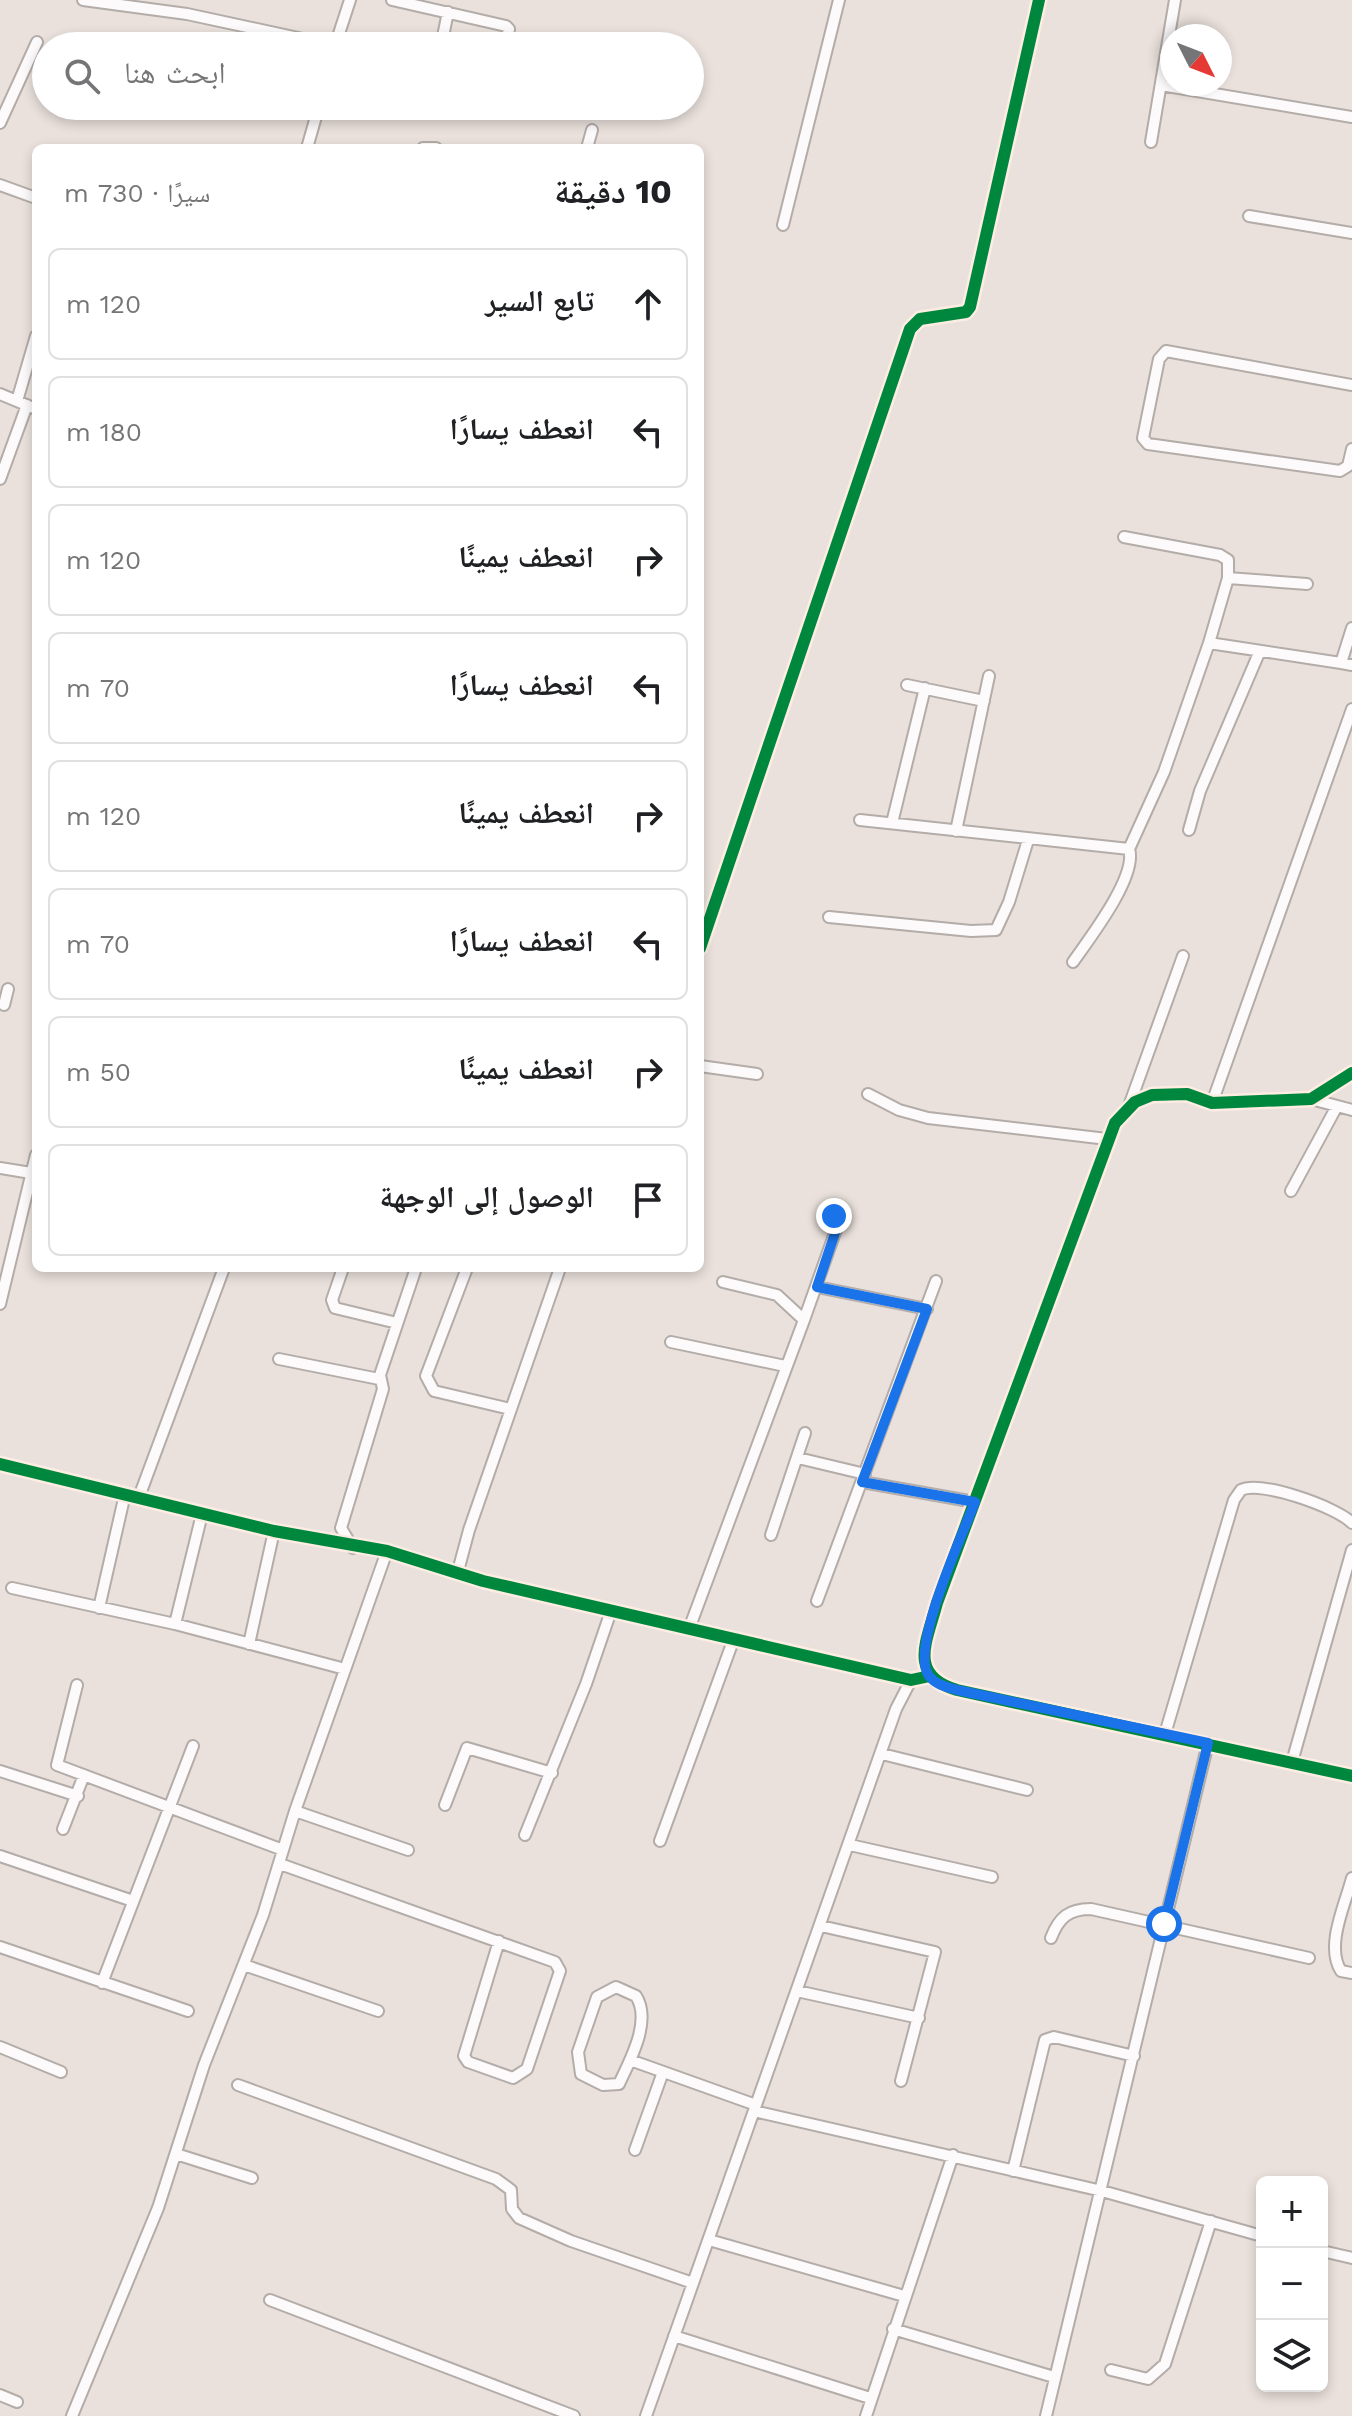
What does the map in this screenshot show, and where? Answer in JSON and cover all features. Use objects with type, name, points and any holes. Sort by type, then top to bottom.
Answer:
[{"type":"street","points":[[83,0],[187,14],[270,32]]},
{"type":"street","points":[[340,32],[350,0]]},
{"type":"street","points":[[392,0],[506,26],[508,32]]},
{"type":"street","points":[[783,225],[839,0]]},
{"type":"street","points":[[704,936],[910,329],[920,319],[966,312],[970,307],[1039,0]]},
{"type":"street","points":[[1171,24],[1175,0]]},
{"type":"street","points":[[444,32],[448,12]]},
{"type":"street","points":[[0,123],[32,53]]},
{"type":"street","points":[[1151,142],[1160,91]]},
{"type":"street","points":[[1227,96],[1352,117]]},
{"type":"street","points":[[308,144],[315,120]]},
{"type":"street","points":[[588,144],[592,130]]},
{"type":"street","points":[[0,185],[32,197]]},
{"type":"street","points":[[1249,216],[1352,233]]},
{"type":"street","points":[[1352,385],[1166,351],[1159,359],[1143,438],[1148,444],[1340,471],[1348,466],[1352,449]]},
{"type":"street","points":[[0,479],[27,405],[32,367]]},
{"type":"street","points":[[0,394],[27,405]]},
{"type":"street","points":[[1073,962],[1103,919],[1128,870],[1129,849],[1164,772],[1228,578],[1228,560],[1220,555],[1124,537]]},
{"type":"street","points":[[1228,578],[1307,584]]},
{"type":"street","points":[[1209,643],[1346,664],[1352,628]]},
{"type":"street","points":[[1189,830],[1200,791],[1259,653]]},
{"type":"street","points":[[956,831],[989,676]]},
{"type":"street","points":[[907,685],[984,701]]},
{"type":"street","points":[[892,823],[925,688]]},
{"type":"street","points":[[1212,1103],[1352,709]]},
{"type":"street","points":[[860,820],[1129,849]]},
{"type":"street","points":[[829,917],[996,930],[1009,902],[1028,840]]},
{"type":"street","points":[[1126,1115],[1183,956]]},
{"type":"street","points":[[4,1005],[8,989]]},
{"type":"street","points":[[704,1067],[757,1074]]},
{"type":"street","points":[[1311,1099],[1352,1073]]},
{"type":"street","points":[[1352,1110],[1311,1099],[1212,1103],[1187,1094],[1168,1092],[1135,1102],[1126,1115],[1115,1123],[937,1603],[923,1653],[930,1676],[941,1685],[957,1690],[1352,1776]]},
{"type":"street","points":[[868,1094],[899,1110],[928,1118],[1107,1139]]},
{"type":"street","points":[[1291,1191],[1337,1106]]},
{"type":"street","points":[[0,1168],[31,1173]]},
{"type":"street","points":[[0,1304],[32,1169]]},
{"type":"street","points":[[689,1629],[817,1287],[837,1227],[834,1216]]},
{"type":"street","points":[[139,1497],[223,1272]]},
{"type":"street","points":[[342,1272],[332,1300],[335,1308],[397,1323]]},
{"type":"street","points":[[353,1548],[341,1528],[383,1389],[379,1379],[415,1272]]},
{"type":"street","points":[[465,1272],[426,1376],[434,1391],[510,1409]]},
{"type":"street","points":[[458,1571],[559,1272]]},
{"type":"street","points":[[817,1601],[936,1281]]},
{"type":"street","points":[[723,1282],[777,1295],[804,1320]]},
{"type":"street","points":[[817,1287],[927,1309]]},
{"type":"street","points":[[671,1342],[785,1366]]},
{"type":"street","points":[[279,1359],[379,1379]]},
{"type":"street","points":[[771,1535],[805,1433]]},
{"type":"street","points":[[798,1458],[863,1478],[975,1502]]},
{"type":"street","points":[[0,1464],[274,1531],[353,1548],[387,1551],[483,1581],[733,1641],[911,1680],[930,1676]]},
{"type":"street","points":[[1165,1734],[1234,1500],[1241,1490],[1256,1486],[1334,1509],[1352,1523]]},
{"type":"street","points":[[99,1608],[125,1494]]},
{"type":"street","points":[[175,1624],[202,1514]]},
{"type":"street","points":[[249,1644],[274,1531]]},
{"type":"street","points":[[1292,1762],[1352,1550]]},
{"type":"street","points":[[72,2416],[121,2303],[176,2154],[204,2065],[280,1864],[295,1811],[387,1551]]},
{"type":"street","points":[[12,1588],[175,1624],[345,1669]]},
{"type":"street","points":[[525,1835],[552,1773],[611,1611]]},
{"type":"street","points":[[660,1841],[733,1641]]},
{"type":"street","points":[[646,2416],[902,1693],[911,1680]]},
{"type":"street","points":[[77,1685],[57,1765],[283,1850]]},
{"type":"street","points":[[1046,2416],[1208,1743]]},
{"type":"street","points":[[102,1983],[193,1746]]},
{"type":"street","points":[[445,1805],[467,1748],[552,1773]]},
{"type":"street","points":[[882,1754],[1027,1790]]},
{"type":"street","points":[[0,1771],[78,1796]]},
{"type":"street","points":[[63,1829],[84,1775]]},
{"type":"street","points":[[295,1811],[408,1850]]},
{"type":"street","points":[[850,1845],[992,1877]]},
{"type":"street","points":[[0,1856],[133,1901]]},
{"type":"street","points":[[280,1864],[499,1941],[552,1960],[560,1971],[527,2069],[513,2078],[468,2062],[464,2056],[499,1941]]},
{"type":"street","points":[[1352,1878],[1334,1946],[1334,1961],[1341,1971],[1352,1973]]},
{"type":"street","points":[[1051,1938],[1060,1919],[1078,1909],[1164,1924],[1309,1958]]},
{"type":"street","points":[[821,1926],[935,1952],[901,2081]]},
{"type":"street","points":[[0,1947],[188,2011]]},
{"type":"street","points":[[244,1965],[378,2011]]},
{"type":"street","points":[[616,1987],[636,1996],[641,2003],[643,2015],[630,2060],[619,2084],[613,2086],[603,2085],[581,2074],[577,2065],[578,2052],[597,1997],[606,1989],[616,1987]]},
{"type":"street","points":[[797,1991],[919,2018]]},
{"type":"street","points":[[1013,2171],[1045,2040],[1054,2037],[1134,2056]]},
{"type":"street","points":[[0,2047],[61,2072]]},
{"type":"street","points":[[630,2060],[755,2108],[1102,2191],[1256,2234]]},
{"type":"street","points":[[635,2150],[663,2072]]},
{"type":"street","points":[[238,2085],[496,2179],[511,2190],[512,2209],[519,2218],[571,2241],[693,2283]]},
{"type":"street","points":[[176,2154],[252,2178]]},
{"type":"street","points":[[866,2416],[953,2155]]},
{"type":"street","points":[[1111,2370],[1148,2379],[1165,2364],[1211,2221]]},
{"type":"street","points":[[709,2240],[904,2296]]},
{"type":"street","points":[[1328,2252],[1352,2258]]},
{"type":"street","points":[[270,2300],[574,2416]]},
{"type":"street","points":[[893,2329],[1054,2377]]},
{"type":"street","points":[[674,2336],[870,2398]]},
{"type":"street","points":[[0,2395],[17,2402]]},
{"type":"cycle path","points":[[704,936],[910,329],[920,319],[966,312],[970,307],[1039,0]]},
{"type":"cycle path","points":[[1352,1073],[1311,1099],[1212,1103],[1187,1094],[1152,1095],[1135,1102],[1115,1123],[937,1603],[924,1655],[931,1675],[941,1684],[957,1690],[1352,1776]]},
{"type":"cycle path","points":[[0,1464],[274,1531],[387,1551],[483,1581],[911,1680],[930,1676]]},
{"type":"route","points":[[834,1216],[837,1227],[817,1287],[927,1309],[862,1482],[975,1502],[937,1603],[923,1653],[930,1676],[941,1685],[957,1690],[1208,1743],[1164,1924]]}]
